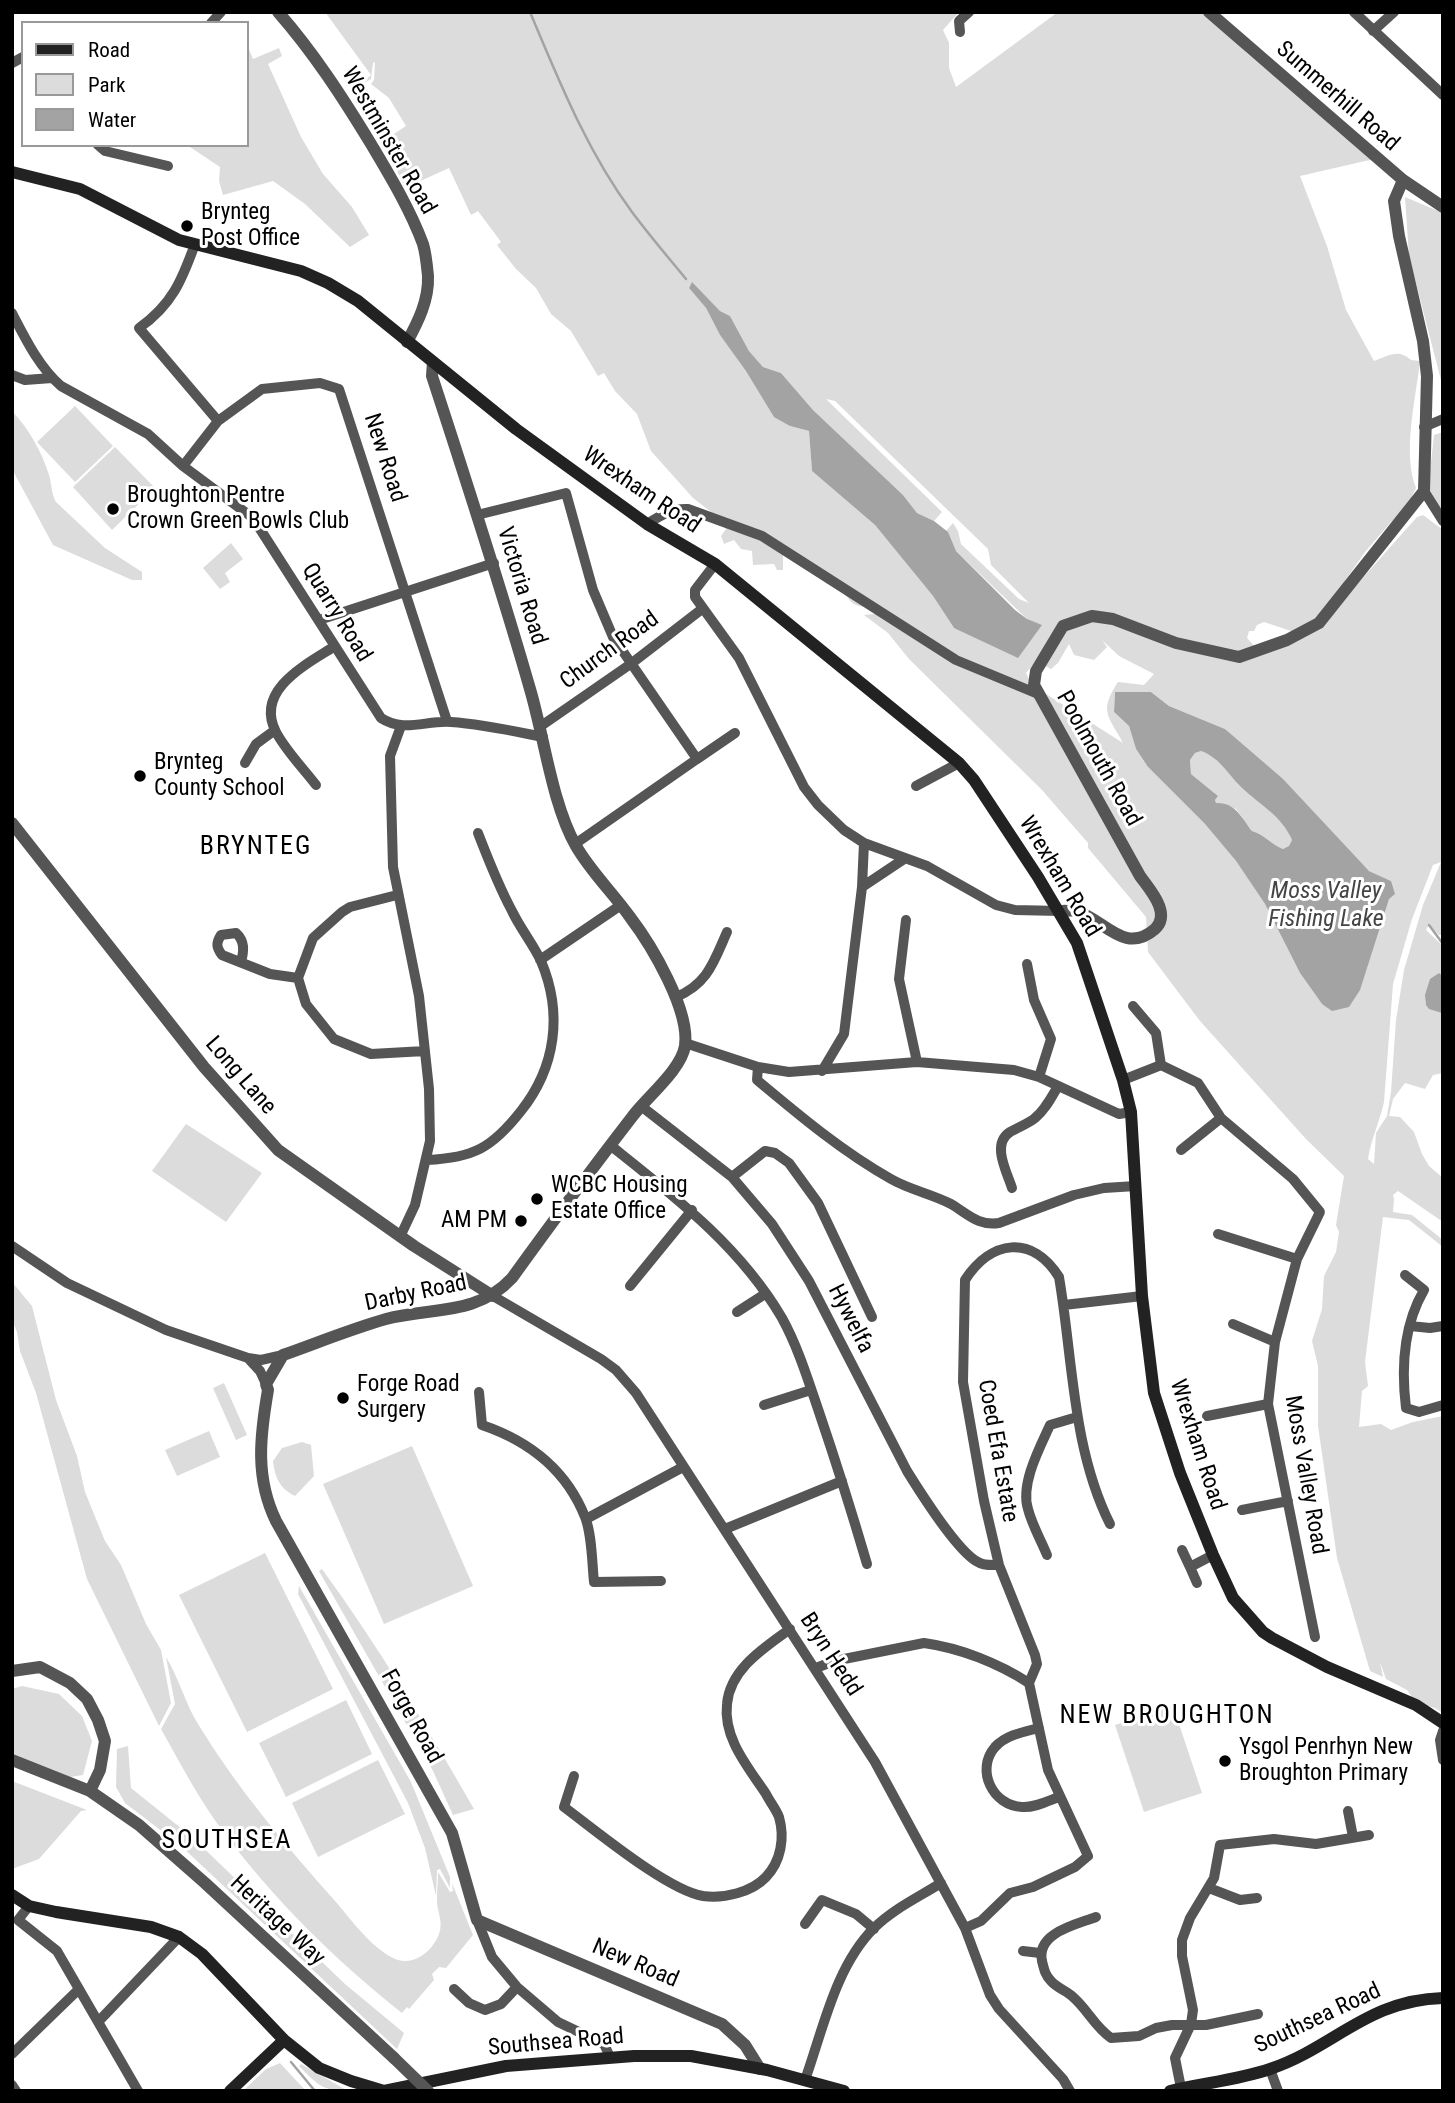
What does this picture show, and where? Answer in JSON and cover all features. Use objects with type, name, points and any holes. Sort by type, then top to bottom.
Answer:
[{"type":"main road","name":"Wrexham Road","points":[[12,172],[80,189],[179,240],[301,271],[358,301],[516,429],[647,524],[715,564],[959,764],[974,780],[1060,911],[1077,943],[1124,1080],[1131,1112],[1142,1296],[1154,1393],[1180,1472],[1233,1598],[1263,1632],[1327,1667],[1416,1706],[1443,1723]]},
{"type":"main road","points":[[12,1895],[29,1906],[151,1927],[179,1937]]},
{"type":"main road","name":"Southsea Road","points":[[179,1937],[202,1954],[284,2040],[319,2068],[384,2091],[506,2066],[610,2057],[691,2056],[760,2069],[844,2091]]},
{"type":"main road","name":"Southsea Road","points":[[1176,2089],[1270,2069],[1366,2017],[1402,2003],[1443,1998]]},
{"type":"main road","points":[[230,2091],[284,2040]]},
{"type":"street","name":"Westminster Road","points":[[278,12],[300,37],[345,101],[396,187],[424,246],[428,278],[426,298],[420,318],[407,342]]},
{"type":"street","points":[[960,32],[960,21],[969,12]]},
{"type":"street","name":"Summerhill Road","points":[[1209,12],[1403,180],[1443,207]]},
{"type":"street","points":[[1354,12],[1443,95]]},
{"type":"street","points":[[1373,31],[1394,12]]},
{"type":"street","points":[[100,147],[105,151],[168,166]]},
{"type":"street","points":[[1403,180],[1394,201],[1399,236],[1423,341],[1427,376],[1424,491],[1443,521]]},
{"type":"street","points":[[195,244],[173,297],[139,328],[218,421]]},
{"type":"street","name":"Quarry Road","points":[[12,313],[23,335],[52,378],[61,386],[148,434],[183,466],[253,518],[375,712],[390,724],[401,726]]},
{"type":"street","name":"Victoria Road","points":[[433,362],[432,376],[494,563],[542,731],[557,797],[575,844],[589,866],[631,918],[676,998],[684,1026],[685,1043]]},
{"type":"street","points":[[12,375],[25,380],[52,378]]},
{"type":"street","name":"New Road","points":[[183,466],[218,421],[262,389],[320,383],[339,389],[447,721]]},
{"type":"street","points":[[1424,427],[1443,419]]},
{"type":"street","name":"Poolmouth Road","points":[[1060,911],[1077,911],[1121,937],[1144,936],[1159,925],[1161,915],[1157,901],[1140,876],[1034,685],[1036,671],[1063,626],[1092,616],[1113,618],[1176,643],[1239,657],[1287,640],[1319,623],[1424,491]]},
{"type":"street","points":[[477,515],[566,492],[593,590],[612,637],[696,759]]},
{"type":"street","points":[[647,524],[665,513],[688,509],[762,536],[956,660],[1038,694]]},
{"type":"street","points":[[318,620],[494,563]]},
{"type":"street","points":[[715,564],[695,590],[695,597],[739,658],[804,787],[818,805],[844,830],[864,843],[927,866],[985,900],[1015,910],[1060,911]]},
{"type":"street","name":"Church Road","points":[[542,731],[702,610]]},
{"type":"street","points":[[316,785],[275,730],[273,700],[281,684],[291,674],[335,646]]},
{"type":"street","points":[[400,1237],[415,1205],[427,1160],[430,1128],[419,996],[397,895],[391,847],[390,757],[401,726],[447,721],[542,731]]},
{"type":"street","points":[[245,763],[256,744],[275,730]]},
{"type":"street","points":[[575,844],[734,733]]},
{"type":"street","points":[[916,786],[959,764]]},
{"type":"street","name":"Long Lane","points":[[12,823],[195,1057],[278,1150],[400,1237],[493,1296]]},
{"type":"street","points":[[427,1160],[451,1159],[482,1150],[508,1129],[531,1099],[548,1061],[555,1023],[553,996],[540,960],[497,881],[478,833]]},
{"type":"street","points":[[822,1071],[844,1034],[862,887],[864,843]]},
{"type":"street","points":[[862,887],[904,859]]},
{"type":"street","points":[[397,895],[350,907],[342,912],[313,938],[298,978],[306,1004],[334,1039],[371,1054],[425,1051]]},
{"type":"street","points":[[540,960],[621,905]]},
{"type":"street","points":[[906,920],[900,979],[917,1062]]},
{"type":"street","points":[[676,998],[692,991],[707,975],[727,932]]},
{"type":"street","points":[[241,962],[270,974],[298,978]]},
{"type":"street","points":[[1027,964],[1034,1000],[1051,1040],[1039,1077]]},
{"type":"street","points":[[1124,1080],[1161,1065],[1156,1032],[1133,1006]]},
{"type":"street","points":[[685,1043],[758,1068],[789,1072],[917,1062],[1014,1070],[1039,1077],[1119,1114],[1131,1112]]},
{"type":"street","name":"Darby Road","points":[[283,1355],[390,1318],[467,1306],[493,1296],[512,1279],[640,1105],[678,1065],[685,1043]]},
{"type":"street","name":"Moss Valley Road","points":[[1161,1065],[1198,1083],[1221,1118],[1293,1179],[1320,1212],[1297,1259],[1275,1342],[1268,1404],[1315,1637]]},
{"type":"street","points":[[758,1068],[757,1080],[814,1129],[893,1180],[951,1205],[977,1222],[987,1225],[1104,1188],[1136,1186]]},
{"type":"street","points":[[1012,1188],[1000,1154],[1002,1141],[1006,1134],[1033,1120],[1044,1110],[1058,1086]]},
{"type":"street","name":"Hywelfa","points":[[640,1105],[732,1177],[772,1224],[809,1281],[907,1471],[926,1501],[964,1550],[978,1562],[999,1564]]},
{"type":"street","points":[[1181,1150],[1221,1118]]},
{"type":"street","points":[[610,1145],[692,1210],[736,1256],[780,1315],[811,1390],[867,1564]]},
{"type":"street","points":[[732,1177],[765,1152],[775,1153],[789,1163],[818,1203],[872,1317]]},
{"type":"street","points":[[631,1286],[692,1210]]},
{"type":"street","points":[[1218,1234],[1297,1259]]},
{"type":"street","points":[[12,1246],[67,1283],[166,1330],[261,1360],[283,1355]]},
{"type":"street","name":"Coed Efa Estate","points":[[965,1928],[981,1921],[1010,1893],[1033,1887],[1075,1867],[1088,1856],[1048,1770],[1029,1683],[1037,1664],[1035,1655],[999,1564],[984,1501],[964,1382],[965,1280],[985,1255],[999,1249],[1027,1248],[1050,1262],[1059,1277],[1077,1417],[1100,1503],[1111,1524]]},
{"type":"street","points":[[1405,1275],[1424,1290],[1413,1308],[1405,1339],[1403,1381],[1406,1408],[1419,1412],[1443,1405]]},
{"type":"street","points":[[737,1312],[765,1294]]},
{"type":"street","name":"Bryn Hedd","points":[[493,1296],[601,1359],[636,1393],[875,1762],[965,1928],[990,1995],[999,2009],[1063,2079],[1070,2091]]},
{"type":"street","points":[[1064,1305],[1142,1296]]},
{"type":"street","points":[[1233,1324],[1275,1342]]},
{"type":"street","points":[[1410,1326],[1443,1326]]},
{"type":"street","name":"Forge Road","points":[[283,1355],[267,1384],[260,1468],[269,1507],[452,1833],[477,1920],[492,1957],[517,1987],[558,2022],[604,2044],[610,2057]]},
{"type":"street","points":[[248,1357],[267,1384]]},
{"type":"street","points":[[764,1405],[811,1390]]},
{"type":"street","points":[[479,1392],[482,1425],[520,1440],[551,1464],[568,1486],[586,1518],[594,1582],[661,1581]]},
{"type":"street","points":[[1207,1416],[1268,1404]]},
{"type":"street","points":[[1047,1555],[1027,1507],[1033,1462],[1050,1425],[1077,1417]]},
{"type":"street","points":[[586,1518],[683,1466]]},
{"type":"street","points":[[725,1529],[842,1480]]},
{"type":"street","points":[[1242,1510],[1288,1500]]},
{"type":"street","points":[[1182,1550],[1197,1583]]},
{"type":"street","points":[[1190,1567],[1213,1555]]},
{"type":"street","points":[[574,1776],[564,1807],[624,1852],[671,1882],[704,1896],[738,1894],[760,1883],[773,1870],[780,1851],[782,1832],[778,1814],[734,1744],[726,1717],[727,1700],[746,1663],[790,1629]]},
{"type":"street","points":[[816,1668],[835,1661],[924,1643],[993,1663],[1029,1683]]},
{"type":"street","points":[[12,1671],[40,1667],[70,1683],[86,1699],[98,1720],[105,1741],[100,1770],[90,1791]]},
{"type":"street","points":[[1039,1728],[1018,1733],[996,1746],[987,1765],[988,1783],[1000,1798],[1023,1807],[1059,1797]]},
{"type":"street","points":[[1443,1731],[1440,1740],[1443,1760]]},
{"type":"street","name":"Heritage Way","points":[[12,1760],[90,1791],[139,1825],[428,2091]]},
{"type":"street","points":[[1348,1811],[1353,1837]]},
{"type":"street","points":[[1176,2089],[1175,2058],[1191,2024],[1193,2010],[1182,1956],[1182,1940],[1190,1918],[1214,1878],[1220,1844],[1274,1839],[1316,1844],[1369,1835]]},
{"type":"street","points":[[805,2080],[842,1976],[858,1949],[874,1929],[896,1911],[941,1882]]},
{"type":"street","points":[[1209,1888],[1240,1900],[1257,1898]]},
{"type":"street","points":[[805,1924],[822,1900],[842,1907],[874,1929]]},
{"type":"street","points":[[29,1906],[15,1924],[57,1951],[138,2091]]},
{"type":"street","points":[[1096,1917],[1056,1933],[1045,1942],[1040,1953],[1044,1972],[1051,1982],[1074,1997],[1097,2028],[1111,2038],[1139,2036],[1156,2028],[1206,2025],[1258,2014]]},
{"type":"street","name":"New Road","points":[[477,1920],[722,2024],[745,2045],[760,2069]]},
{"type":"street","points":[[98,2022],[179,1937]]},
{"type":"street","points":[[1023,1951],[1040,1953]]},
{"type":"street","points":[[454,1989],[469,2003],[485,2010],[501,2004],[517,1987]]},
{"type":"street","points":[[12,2053],[79,1989]]},
{"type":"street","points":[[1270,2069],[1278,2091]]},
{"type":"street","points":[[12,2085],[16,2091]]},
{"type":"green space","points":[[325,12],[959,12],[943,30],[949,43],[949,68],[956,87],[1058,12],[1204,12],[1249,55],[1374,159],[1300,176],[1327,246],[1346,310],[1374,361],[1388,355],[1402,354],[1411,360],[1420,361],[1410,442],[1410,459],[1416,488],[1405,510],[1365,552],[1344,582],[1344,599],[1417,517],[1423,515],[1443,530],[1443,935],[1439,935],[1429,925],[1426,930],[1443,946],[1443,976],[1439,973],[1426,996],[1426,1005],[1443,1013],[1443,1073],[1433,1075],[1425,1089],[1405,1083],[1393,1099],[1389,1116],[1400,1117],[1414,1132],[1429,1166],[1443,1178],[1443,1222],[1398,1191],[1393,1195],[1393,1212],[1412,1215],[1443,1240],[1443,1247],[1409,1220],[1383,1217],[1365,1362],[1368,1386],[1362,1391],[1359,1427],[1381,1424],[1391,1430],[1443,1416],[1443,1713],[1416,1703],[1407,1690],[1386,1679],[1380,1662],[1383,1677],[1370,1671],[1337,1558],[1318,1426],[1318,1366],[1312,1341],[1322,1309],[1324,1276],[1336,1252],[1339,1232],[1336,1225],[1344,1176],[1306,1139],[1200,1021],[1148,952],[1146,917],[1088,848],[1088,843],[1042,790],[909,659],[888,633],[864,615],[874,614],[875,606],[855,605],[837,580],[827,584],[791,551],[783,548],[783,570],[777,570],[774,564],[753,565],[752,551],[741,549],[734,540],[724,544],[721,536],[726,529],[719,518],[693,498],[651,451],[637,414],[615,391],[604,373],[598,376],[571,331],[551,314],[536,288],[497,245],[501,242],[478,211],[471,215],[449,168],[405,188],[383,141],[406,126],[389,98],[371,84],[374,80],[375,62],[371,79],[359,86],[371,75]],"holes":[[[692,283],[720,311],[730,316],[749,351],[763,367],[781,373],[813,410],[903,495],[917,513],[934,521],[942,512],[826,399],[835,401],[988,549],[991,565],[1029,603],[1019,599],[961,544],[953,523],[946,531],[956,551],[1027,619],[954,628],[933,596],[875,525],[812,471],[809,431],[790,426],[720,335],[706,308],[689,288]],[[1264,622],[1291,631],[1302,630],[1255,647],[1247,638],[1249,631],[1254,631],[1257,625]],[[1102,640],[1119,656],[1154,674],[1144,685],[1118,682],[1108,700],[1110,720],[1123,743],[1032,685],[1026,673],[1036,661],[1051,669],[1058,663],[1069,644],[1074,655],[1094,660],[1107,647]],[[1115,692],[1151,692],[1169,706],[1225,729],[1369,871],[1391,881],[1389,899],[1322,1004],[1300,973],[1265,904],[1236,861],[1205,824],[1148,767],[1136,749],[1129,726],[1114,712]],[[1441,862],[1423,905],[1404,970],[1396,1020],[1391,1092],[1387,1116],[1376,1133],[1374,1164],[1368,1159],[1384,1102],[1393,984],[1412,919],[1433,865]]]},
{"type":"green space","points":[[248,47],[253,59],[279,48],[282,56],[268,64],[301,137],[323,174],[352,207],[369,235],[350,247],[305,204],[273,181],[223,195],[219,181],[220,167],[190,147],[248,147]]},
{"type":"green space","points":[[1405,197],[1443,213],[1443,388],[1409,256]]},
{"type":"green space","points":[[75,406],[113,446],[75,482],[37,442]]},
{"type":"green space","points":[[12,411],[39,449],[56,502],[105,548],[142,572],[142,580],[132,580],[53,545],[12,469]]},
{"type":"green space","points":[[1443,432],[1443,512],[1439,505],[1427,499],[1434,435]]},
{"type":"green space","name":"Broughton Pentre Crown Green Bowls Club","points":[[115,447],[155,488],[112,530],[73,487]]},
{"type":"green space","points":[[231,543],[243,559],[225,573],[230,582],[220,589],[203,568]]},
{"type":"green space","points":[[1201,751],[1217,761],[1245,791],[1275,816],[1292,840],[1290,846],[1283,849],[1279,847],[1252,831],[1236,809],[1216,803],[1218,796],[1191,774],[1190,760],[1195,753]]},
{"type":"green space","points":[[186,1124],[262,1173],[226,1222],[152,1171]]},
{"type":"green space","points":[[12,1282],[32,1306],[56,1400],[77,1456],[85,1492],[105,1541],[121,1565],[146,1624],[161,1650],[171,1703],[159,1726],[87,1579],[36,1393],[12,1320]]},
{"type":"green space","points":[[224,1383],[247,1435],[236,1440],[213,1388]]},
{"type":"green space","points":[[209,1431],[220,1457],[177,1476],[165,1450]]},
{"type":"green space","points":[[302,1442],[311,1445],[314,1476],[295,1496],[279,1482],[273,1461],[282,1448]]},
{"type":"green space","points":[[412,1446],[473,1586],[384,1624],[323,1484]]},
{"type":"green space","points":[[265,1553],[333,1689],[247,1732],[179,1595]]},
{"type":"green space","points":[[322,1569],[401,1687],[474,1809],[453,1815],[433,1771],[319,1571]]},
{"type":"green space","points":[[299,1586],[411,1782],[450,1877],[450,1888],[440,1869],[437,1870],[436,1896],[425,1848],[408,1803],[298,1594]]},
{"type":"green space","points":[[166,1657],[198,1724],[246,1794],[372,1943],[398,1960],[411,1960],[423,1955],[436,1940],[440,1929],[438,1872],[450,1892],[453,1891],[452,1883],[473,1935],[446,1968],[439,1967],[432,1974],[434,1980],[409,2009],[407,2007],[402,2013],[353,1972],[306,1927],[262,1880],[214,1818],[161,1729],[175,1704]]},
{"type":"green space","points":[[22,1686],[59,1694],[82,1716],[92,1741],[83,1775],[70,1777],[12,1755],[12,1689]]},
{"type":"green space","points":[[346,1700],[372,1754],[286,1797],[259,1743]]},
{"type":"green space","points":[[1173,1706],[1202,1793],[1144,1812],[1115,1725]]},
{"type":"green space","points":[[128,1746],[131,1788],[192,1837],[345,1984],[404,2033],[397,2049],[180,1845],[125,1803],[116,1787],[117,1749]]},
{"type":"green space","points":[[378,1760],[405,1814],[318,1857],[292,1803]]},
{"type":"green space","points":[[12,1781],[87,1810],[81,1811],[39,1859],[12,1869]]},
{"type":"green space","points":[[280,2063],[306,2091],[243,2091],[266,2069]]},
{"type":"green space","points":[[301,2064],[348,2091],[332,2090],[320,2085],[299,2066]]},
{"type":"water","points":[[692,282],[720,311],[730,316],[749,351],[763,367],[781,373],[813,410],[903,495],[917,513],[948,532],[956,551],[1015,610],[1042,625],[1018,658],[954,628],[933,596],[875,525],[812,471],[809,431],[790,426],[774,417],[720,335],[706,308],[689,288]]},
{"type":"water","name":"Moss Valley Fishing Lake","points":[[1115,692],[1151,692],[1169,706],[1225,729],[1283,779],[1369,871],[1391,881],[1395,894],[1389,899],[1360,990],[1349,1007],[1332,1011],[1322,1004],[1300,973],[1265,904],[1236,861],[1205,824],[1148,767],[1136,749],[1129,726],[1114,712]],"holes":[[[1201,751],[1281,823],[1292,840],[1289,846],[1283,849],[1279,847],[1252,831],[1233,808],[1216,803],[1218,796],[1191,774],[1190,760],[1195,753]]]},
{"type":"water","points":[[1439,973],[1443,976],[1442,1013],[1429,1009],[1425,995],[1430,979]]},
{"type":"waterway","points":[[530,12],[575,115],[601,165],[632,212],[686,279]]},
{"type":"waterway","points":[[1429,925],[1443,944]]},
{"type":"waterway","points":[[291,2062],[315,2091]]},
{"type":"place","name":"Brynteg Post Office","points":[[187,226]]},
{"type":"place","name":"Broughton Pentre Crown Green Bowls Club","points":[[113,509]]},
{"type":"place","name":"Brynteg County School","points":[[140,776]]},
{"type":"place","name":"WCBC Housing Estate Office","points":[[537,1199]]},
{"type":"place","name":"AM PM","points":[[521,1221]]},
{"type":"place","name":"Forge Road Surgery","points":[[343,1398]]},
{"type":"place","name":"Ysgol Penrhyn New Broughton Primary","points":[[1225,1761]]},
{"type":"district","name":"BRYNTEG","points":[[256,847]]},
{"type":"district","name":"NEW BROUGHTON","points":[[1167,1716]]},
{"type":"district","name":"SOUTHSEA","points":[[227,1841]]}]
